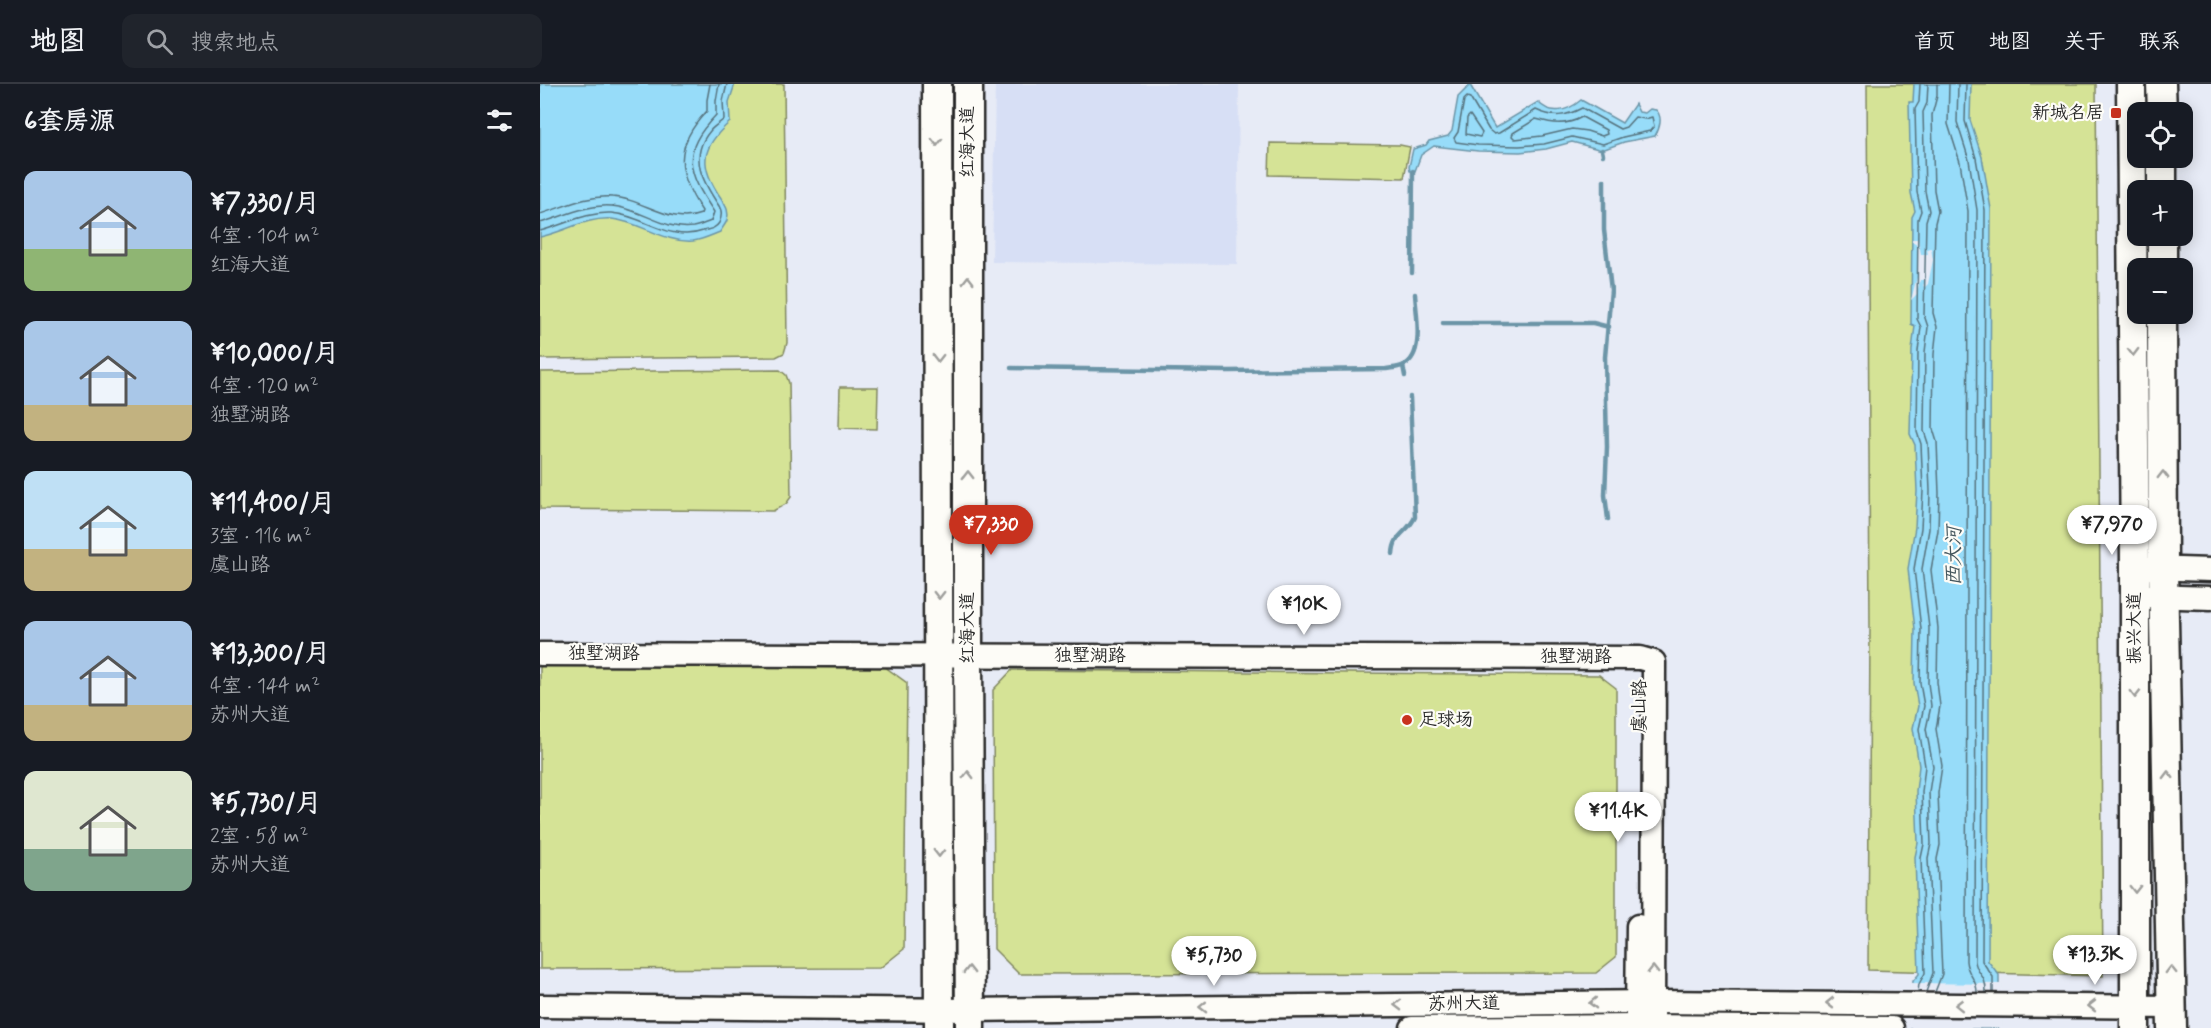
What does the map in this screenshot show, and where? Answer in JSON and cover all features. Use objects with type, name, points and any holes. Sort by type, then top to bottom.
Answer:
[{"type":"main road","name":"红海大道","points":[[937,84],[939,1019]]},
{"type":"main road","name":"红海大道","points":[[968,84],[970,1019]]},
{"type":"main road","name":"振兴大道","points":[[2131,84],[2135,581],[2135,1017]]},
{"type":"main road","points":[[2162,84],[2162,102]]},
{"type":"main road","name":"振兴大道","points":[[2162,324],[2163,568],[2172,1017]]},
{"type":"street","points":[[2135,581],[2163,568],[2211,570]]},
{"type":"street","points":[[2135,581],[2165,597],[2211,598]]},
{"type":"street","name":"独墅湖路","points":[[540,654],[1640,658]]},
{"type":"street","name":"虞山路","points":[[1640,658],[1645,1027]]},
{"type":"street","name":"苏州大道","points":[[540,1006],[970,1019],[1645,1002],[2018,1006],[2135,1017],[2172,1017]]},
{"type":"street","name":"苏州大道","points":[[1412,1028],[1892,1028]]},
{"type":"shaded area","points":[[995,84],[1239,84],[1237,264],[992,262]]},
{"type":"green space","points":[[540,84],[784,84],[787,343],[784,353],[776,357],[540,359]]},
{"type":"green space","points":[[1867,84],[2096,84],[2103,976],[1868,970],[1870,629]]},
{"type":"green space","points":[[1270,143],[1410,147],[1404,178],[1269,175]]},
{"type":"green space","points":[[780,370],[786,375],[789,383],[791,497],[786,504],[773,511],[540,509],[540,372]]},
{"type":"green space","points":[[840,387],[878,387],[877,429],[839,428]]},
{"type":"green space","points":[[540,665],[885,667],[907,683],[904,949],[880,968],[540,969]]},
{"type":"green space","points":[[1012,670],[1599,675],[1616,688],[1616,957],[1596,973],[1019,974],[994,949],[993,690]]},
{"type":"water","points":[[540,84],[735,84],[729,102],[730,122],[713,140],[706,158],[709,176],[727,211],[728,217],[720,232],[703,239],[682,241],[623,221],[603,219],[585,222],[540,237]]},
{"type":"water","name":"西大河","points":[[1914,84],[1971,84],[1970,120],[1982,157],[1991,209],[1988,961],[1999,975],[1999,1028],[1911,1028],[1913,981],[1919,974],[1915,857],[1918,843],[1916,791],[1919,766],[1913,728],[1918,706],[1914,683],[1915,629],[1908,569],[1915,527],[1917,491],[1915,445],[1910,434],[1912,350],[1915,326],[1911,324],[1912,217],[1915,211],[1911,193],[1909,102],[1913,102]]},
{"type":"water","points":[[1470,85],[1495,128],[1538,102],[1548,109],[1560,110],[1571,107],[1581,100],[1622,123],[1635,104],[1639,112],[1656,110],[1660,116],[1659,126],[1655,136],[1624,142],[1602,150],[1572,142],[1546,149],[1520,152],[1478,151],[1434,146],[1421,155],[1415,171],[1410,171],[1413,149],[1426,145],[1429,141],[1448,136],[1452,131],[1458,97]]},
{"type":"pier","points":[[1912,239],[1918,239],[1921,254],[1928,254],[1927,249],[1931,248],[1933,260],[1928,284],[1923,286],[1925,280],[1920,280],[1917,294],[1911,300],[1917,277],[1918,257],[1916,243],[1912,242]]},
{"type":"pier","points":[[1910,983],[2002,984],[2002,1028],[1908,1028]]},
{"type":"waterway","points":[[1602,150],[1603,155]]},
{"type":"waterway","points":[[1412,273],[1413,171]]},
{"type":"waterway","points":[[1604,180],[1604,230],[1611,290],[1605,357],[1607,447],[1605,495],[1608,519]]},
{"type":"waterway","points":[[1011,368],[1229,371],[1397,367],[1411,360],[1415,352],[1418,333],[1415,294]]},
{"type":"waterway","points":[[1443,323],[1593,323],[1609,327]]},
{"type":"waterway","points":[[1403,366],[1405,376]]},
{"type":"waterway","points":[[1393,554],[1396,542],[1415,517],[1410,397]]},
{"type":"place","name":"新城名居","points":[[2116,113]]},
{"type":"place","name":"足球场","points":[[1407,720]]}]
